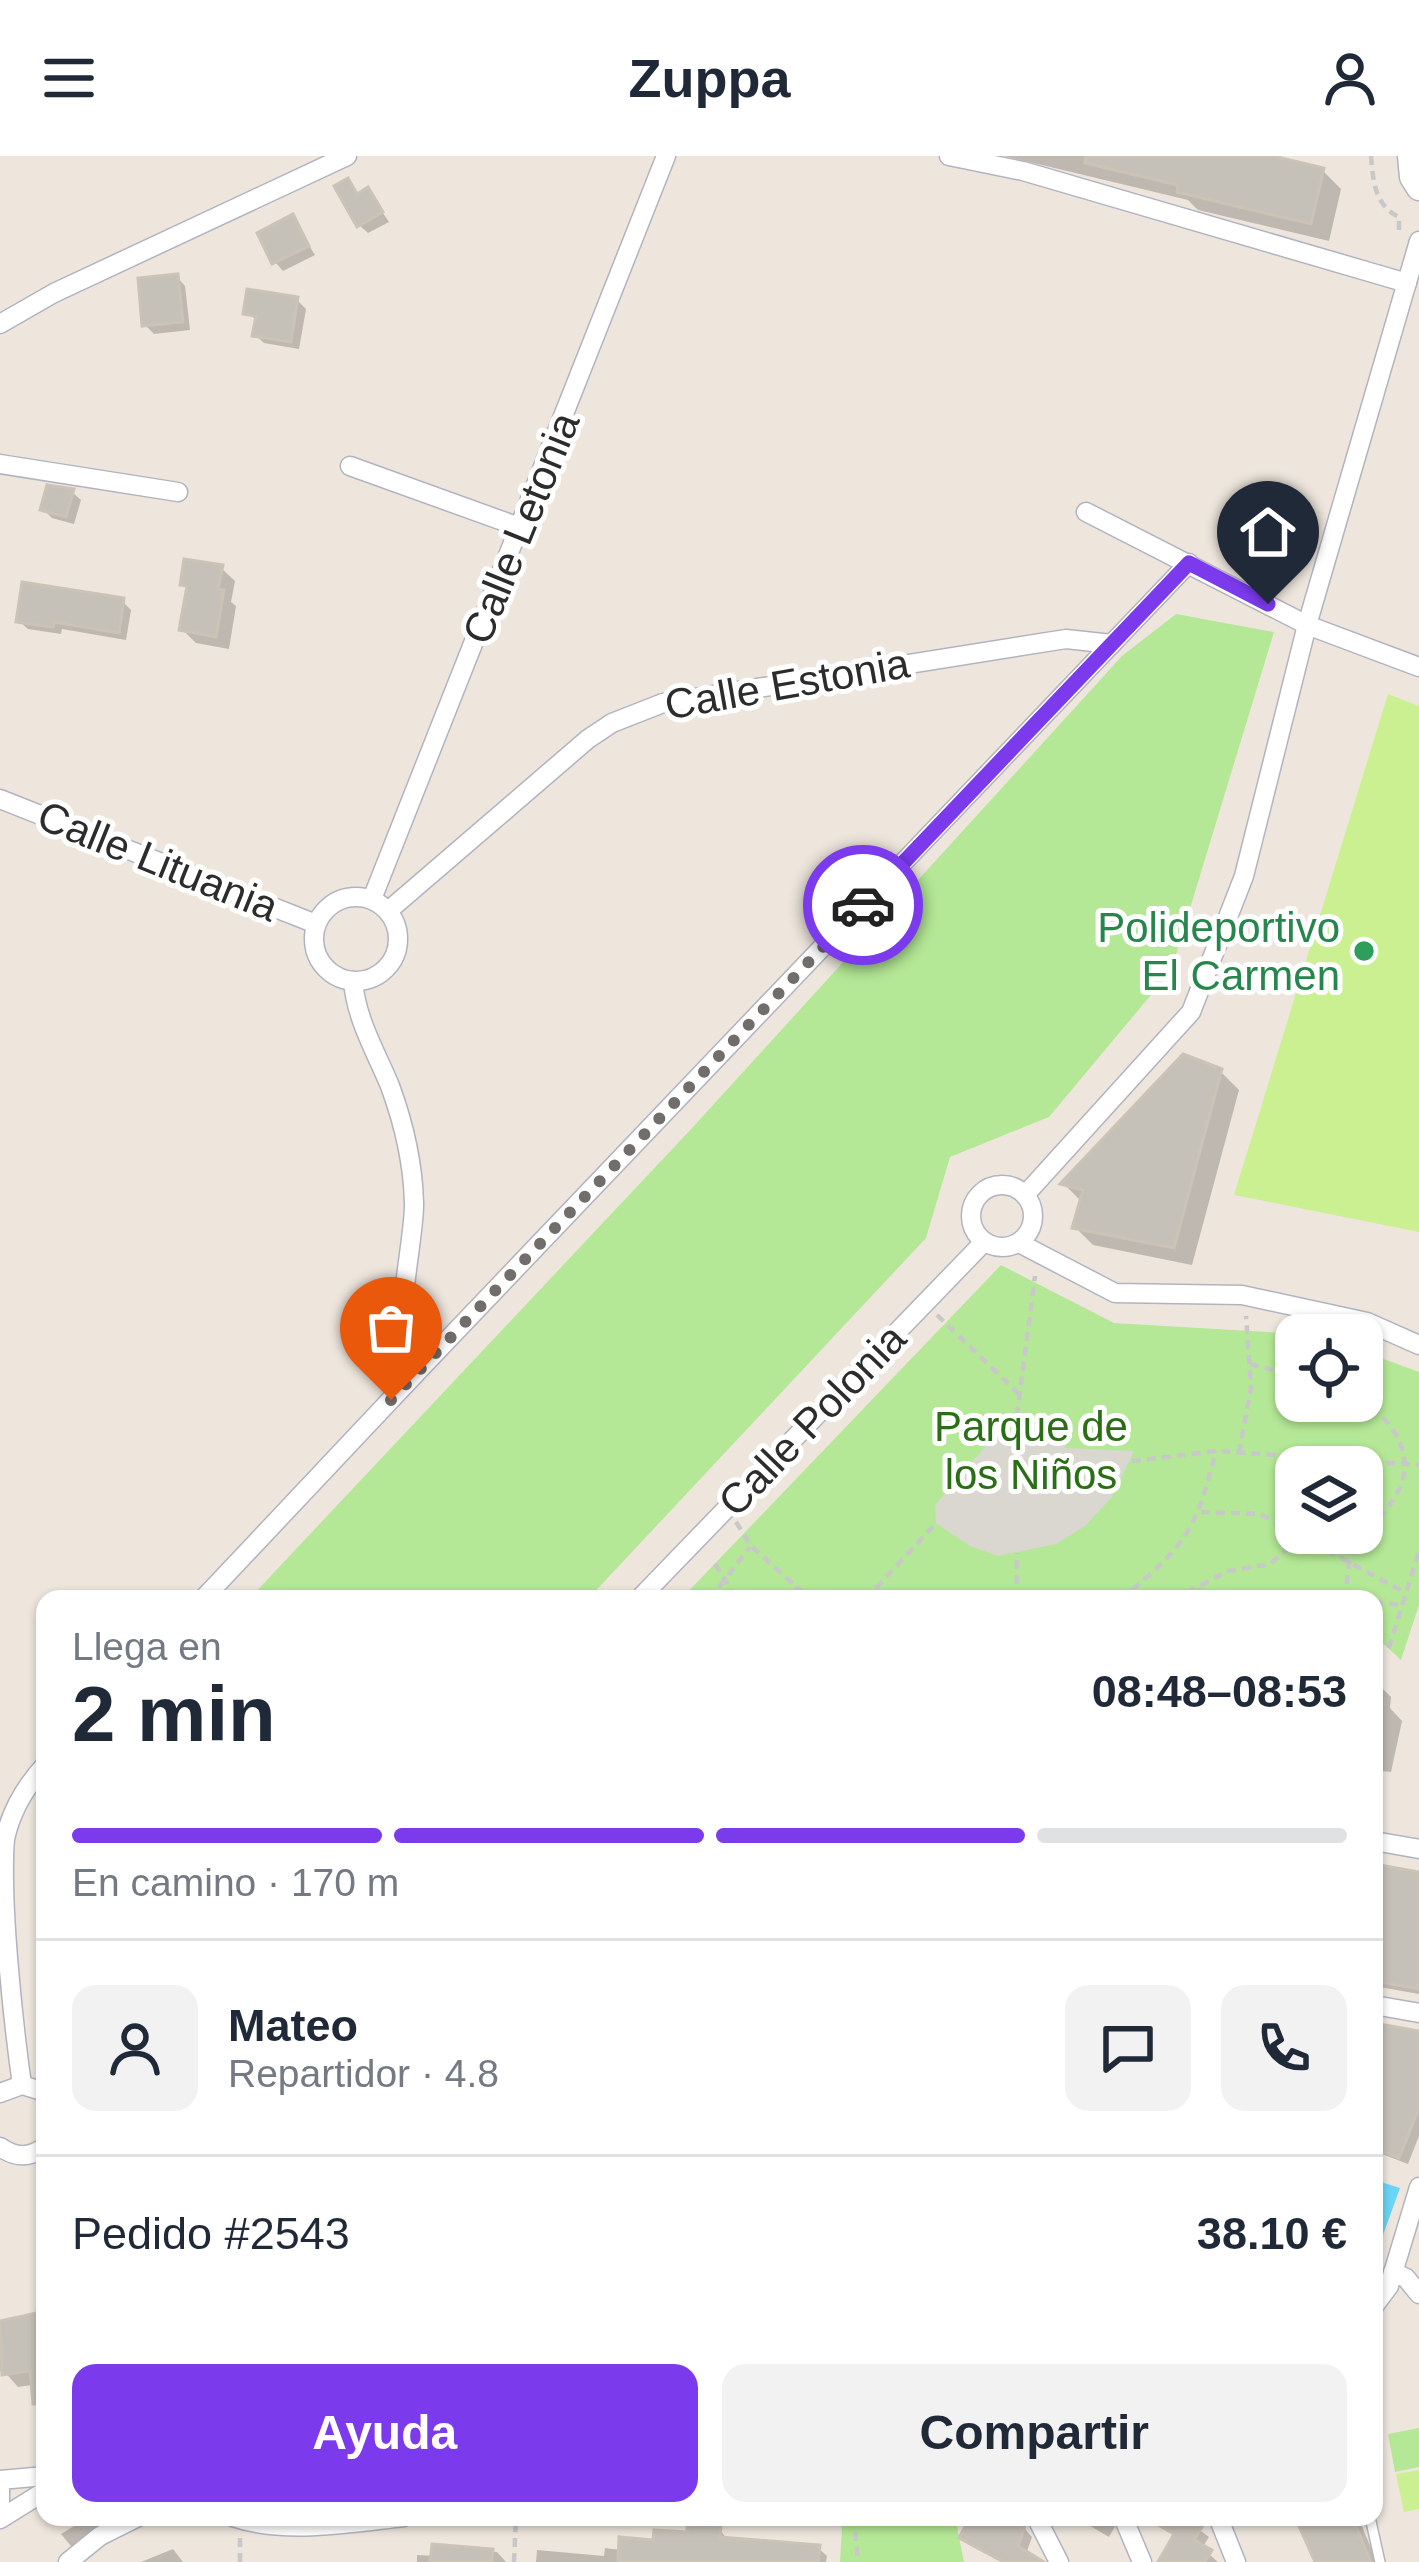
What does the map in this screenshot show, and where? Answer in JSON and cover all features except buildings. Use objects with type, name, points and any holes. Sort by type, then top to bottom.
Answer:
[{"type":"main road","points":[[1411,156],[1412,177],[1419,188]]},
{"type":"street","points":[[0,323],[71,284],[347,156]]},
{"type":"street","name":"Calle Letonia","points":[[380,905],[666,156]]},
{"type":"street","points":[[949,156],[1024,171],[1407,283]]},
{"type":"street","points":[[1025,1195],[1191,1012],[1244,876],[1306,625],[1417,243]]},
{"type":"street","points":[[0,464],[178,492]]},
{"type":"street","points":[[350,466],[522,528]]},
{"type":"street","points":[[1086,512],[1306,625],[1419,667]]},
{"type":"street","points":[[212,1590],[1189,563]]},
{"type":"street","name":"Calle Estonia","points":[[380,905],[588,739],[637,712],[734,691],[1066,639],[1112,644]]},
{"type":"street","name":"Calle Lituania","points":[[0,799],[316,924]]},
{"type":"street","points":[[358,896],[380,905],[395,923],[397,951],[380,974],[353,981],[329,972],[320,962],[313,937],[316,924],[332,903],[358,896]]},
{"type":"street","points":[[353,981],[409,1155],[414,1227],[403,1354],[415,1375]]},
{"type":"street","points":[[1027,1247],[1033,1220],[1025,1195],[997,1185],[979,1196],[973,1205],[972,1225],[984,1242],[1027,1247],[1115,1293],[1246,1296],[1367,1322],[1419,1345]]},
{"type":"street","name":"Calle Polonia","points":[[648,1590],[984,1242]]},
{"type":"street","points":[[22,2085],[2,1856],[13,1815],[36,1779]]},
{"type":"street","points":[[1383,1843],[1419,1849]]},
{"type":"street","points":[[1383,2007],[1419,2013]]},
{"type":"street","points":[[0,2093],[22,2085],[36,2089]]},
{"type":"street","points":[[0,2146],[19,2156],[36,2152]]},
{"type":"street","points":[[1383,2290],[1419,2188]]},
{"type":"street","points":[[1393,2272],[1406,2278],[1419,2294]]},
{"type":"street","points":[[0,2507],[0,2480],[36,2477]]},
{"type":"street","points":[[0,2518],[36,2496]]},
{"type":"street","points":[[68,2562],[120,2526]]},
{"type":"street","points":[[1041,2526],[1059,2562]]},
{"type":"street","points":[[1127,2526],[1142,2562]]},
{"type":"street","points":[[1221,2526],[1236,2562]]},
{"type":"lane","points":[[1372,2526],[1380,2562]]},
{"type":"path","points":[[1371,156],[1373,184],[1386,211],[1399,218],[1397,233],[1417,243]]},
{"type":"path","points":[[1015,1430],[1027,1247]]},
{"type":"path","points":[[1239,1453],[1251,1388],[1246,1296]]},
{"type":"path","points":[[925,1304],[1019,1394]]},
{"type":"path","points":[[1249,1364],[1275,1371]]},
{"type":"path","points":[[1347,1590],[1348,1564],[1405,1481],[1408,1464],[1383,1417]]},
{"type":"path","points":[[1132,1590],[1174,1556],[1201,1512],[1216,1451]]},
{"type":"path","points":[[1132,1461],[1216,1451],[1275,1455]]},
{"type":"path","points":[[1383,1462],[1419,1465]]},
{"type":"path","points":[[726,1509],[751,1546],[795,1590]]},
{"type":"path","points":[[1201,1512],[1260,1514],[1275,1522]]},
{"type":"path","points":[[874,1590],[936,1523]]},
{"type":"path","points":[[717,1590],[751,1546]]},
{"type":"path","points":[[1389,1648],[1419,1551]]},
{"type":"path","points":[[1017,1553],[1017,1590]]},
{"type":"path","points":[[1195,1589],[1228,1571],[1270,1564],[1281,1554]]},
{"type":"path","points":[[1331,1554],[1406,1593]]},
{"type":"path","points":[[715,1564],[731,1590]]},
{"type":"path","points":[[1195,1589],[1201,1590]]},
{"type":"path","points":[[1383,1603],[1402,1605]]},
{"type":"path","points":[[514,2562],[518,2526]]},
{"type":"path","points":[[855,2526],[858,2562]]},
{"type":"green space","points":[[1176,614],[1274,632],[1171,971],[1049,1117],[950,1157],[926,1238],[596,1590],[257,1590],[693,1127],[1122,656]]},
{"type":"green space","name":"Polideportivo El Carmen","points":[[1388,694],[1419,706],[1419,1232],[1234,1195]]},
{"type":"green space","name":"Parque de los Niños","points":[[1001,1265],[1114,1323],[1275,1333],[1275,1422],[1383,1422],[1383,1359],[1419,1372],[1419,1605],[1401,1660],[1383,1643],[1383,1590],[690,1590]]},
{"type":"green space","points":[[1419,2428],[1419,2467],[1395,2472],[1388,2434]]},
{"type":"green space","points":[[1419,2470],[1419,2509],[1404,2512],[1396,2474]]},
{"type":"green space","points":[[957,2526],[964,2562],[840,2562],[842,2529]]},
{"type":"shaded area","points":[[1015,1430],[1067,1439],[1065,1448],[1134,1451],[1112,1497],[1085,1526],[1056,1544],[998,1556],[970,1546],[936,1523],[935,1505],[996,1434]]},
{"type":"water","points":[[1383,2183],[1400,2188],[1383,2235]]},
{"type":"way so far","points":[[391,1400],[863,905]]},
{"type":"place","name":"Polideportivo El Carmen","points":[[1364,951]]},
{"type":"route","points":[[863,905],[1189,563],[1268,604]]}]
